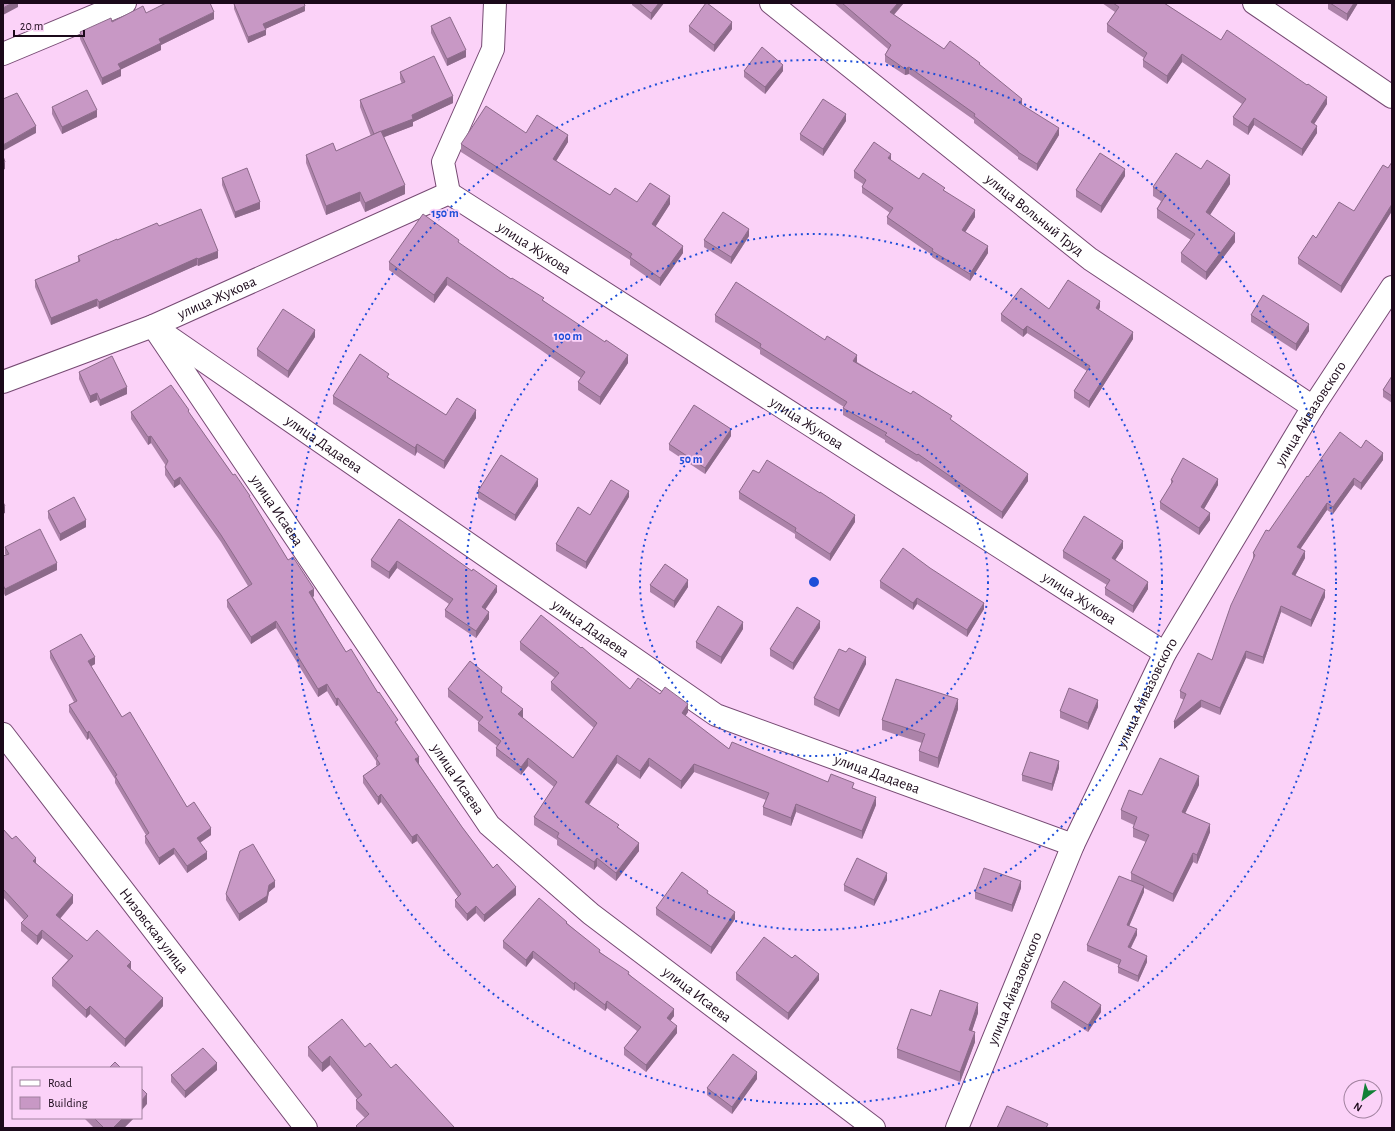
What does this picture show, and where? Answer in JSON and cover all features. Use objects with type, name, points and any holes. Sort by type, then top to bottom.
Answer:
[{"type":"street","points":[[3,54],[125,3]]},
{"type":"street","points":[[448,193],[443,162],[493,49],[495,3]]},
{"type":"street","name":"улица Вольный Труд","points":[[771,3],[1090,259],[1313,407]]},
{"type":"street","points":[[1254,3],[1392,97]]},
{"type":"street","name":"улица Жукова","points":[[3,382],[153,326],[448,193],[1165,654]]},
{"type":"street","name":"улица Айвазовского","points":[[957,1128],[1073,845],[1165,654],[1313,407],[1392,288]]},
{"type":"street","name":"улица Дадаева","points":[[153,326],[716,715],[1073,845]]},
{"type":"street","name":"улица Исаева","points":[[153,326],[489,826],[592,914],[874,1128]]},
{"type":"street","name":"Низовская улица","points":[[3,734],[306,1128]]},
{"type":"building","points":[[3,3],[12,3],[3,8]]},
{"type":"building","points":[[166,3],[210,3],[214,12],[159,39],[161,43],[118,64],[121,69],[102,78],[80,32],[111,18],[112,22],[143,6],[146,13]]},
{"type":"building","points":[[304,3],[305,6],[263,24],[266,30],[248,37],[234,4]]},
{"type":"building","points":[[639,3],[659,3],[651,13]]},
{"type":"building","points":[[706,3],[732,22],[714,45],[689,26]]},
{"type":"building","points":[[842,3],[898,3],[890,12],[944,49],[950,41],[980,63],[979,64],[1022,99],[1019,103],[1059,128],[1037,164],[1018,152],[974,116],[975,114],[909,67],[905,69],[885,55],[891,45]]},
{"type":"building","points":[[1113,3],[1164,3],[1221,40],[1227,30],[1327,97],[1311,122],[1317,126],[1302,149],[1254,118],[1248,127],[1233,117],[1246,99],[1182,54],[1167,76],[1143,60],[1147,53],[1107,24],[1119,7]]},
{"type":"building","points":[[1330,3],[1354,3],[1347,14]]},
{"type":"building","points":[[450,17],[466,50],[447,59],[431,26]]},
{"type":"building","points":[[762,47],[783,65],[765,87],[744,71]]},
{"type":"building","points":[[434,56],[453,96],[412,115],[413,119],[374,134],[360,100],[405,82],[400,72]]},
{"type":"building","points":[[87,90],[97,110],[62,127],[52,107]]},
{"type":"building","points":[[17,93],[36,126],[3,145],[3,99]]},
{"type":"building","points":[[823,99],[846,114],[823,149],[800,134]]},
{"type":"building","points":[[486,106],[526,133],[537,115],[568,135],[553,159],[610,195],[615,188],[637,202],[650,183],[670,196],[652,224],[683,246],[660,278],[630,257],[632,254],[461,144]]},
{"type":"building","points":[[381,131],[405,185],[365,203],[360,192],[326,206],[306,155],[333,143],[336,151]]},
{"type":"building","points":[[874,142],[891,154],[888,158],[919,179],[923,173],[945,188],[943,190],[975,210],[962,230],[988,246],[970,274],[932,251],[933,249],[887,217],[893,208],[862,187],[866,180],[854,171]]},
{"type":"building","points":[[1100,153],[1125,169],[1101,206],[1076,190]]},
{"type":"building","points":[[1176,153],[1201,169],[1207,160],[1230,175],[1206,212],[1235,233],[1206,272],[1181,253],[1195,234],[1157,209],[1166,195],[1153,187]]},
{"type":"building","points":[[1392,162],[1392,204],[1341,286],[1298,258],[1313,235],[1316,238],[1339,202],[1354,211],[1383,165],[1388,168]]},
{"type":"building","points":[[247,168],[260,202],[235,212],[222,178]]},
{"type":"building","points":[[201,209],[218,251],[198,259],[197,258],[99,302],[97,299],[51,318],[35,280],[80,261],[78,256],[117,239],[157,223],[159,226]]},
{"type":"building","points":[[723,212],[749,229],[731,257],[704,240]]},
{"type":"building","points":[[423,214],[459,240],[458,242],[511,279],[512,278],[544,298],[542,300],[605,342],[606,340],[628,355],[600,397],[578,382],[585,372],[447,277],[434,295],[389,262]]},
{"type":"building","points":[[1068,280],[1100,301],[1096,308],[1133,332],[1089,401],[1074,391],[1090,366],[1027,326],[1023,330],[1001,314],[1021,288],[1049,309]]},
{"type":"building","points":[[736,282],[825,340],[827,336],[857,355],[853,361],[911,394],[913,391],[952,416],[950,419],[1028,474],[1002,512],[918,454],[917,455],[885,435],[887,433],[843,408],[847,402],[760,347],[761,344],[715,315]]},
{"type":"building","points":[[1263,295],[1309,324],[1296,344],[1251,315]]},
{"type":"building","points":[[283,309],[315,330],[288,371],[257,349]]},
{"type":"building","points":[[360,354],[389,374],[387,377],[446,415],[457,398],[476,410],[444,461],[417,444],[415,448],[333,396]]},
{"type":"building","points":[[112,356],[127,387],[100,400],[97,393],[90,396],[79,372]]},
{"type":"building","points":[[1392,376],[1392,396],[1383,390]]},
{"type":"building","points":[[171,385],[233,475],[235,474],[250,496],[288,560],[293,557],[314,589],[309,592],[346,652],[351,649],[378,693],[379,692],[398,720],[395,722],[419,757],[415,759],[462,827],[493,868],[497,864],[516,887],[484,915],[476,906],[467,914],[455,900],[461,894],[417,834],[412,837],[381,794],[378,797],[363,776],[380,764],[376,758],[378,756],[338,698],[336,699],[327,684],[318,689],[276,621],[251,637],[227,600],[252,584],[221,535],[180,477],[174,481],[165,467],[168,461],[151,436],[148,437],[131,412]]},
{"type":"building","points":[[694,405],[731,429],[705,468],[669,444]]},
{"type":"building","points":[[1340,432],[1361,448],[1366,440],[1383,453],[1361,483],[1354,478],[1333,507],[1327,503],[1297,547],[1305,551],[1292,574],[1325,590],[1311,620],[1281,606],[1263,657],[1246,651],[1220,708],[1201,700],[1174,722],[1186,694],[1180,691],[1198,653],[1212,660],[1231,605],[1255,555],[1253,553],[1266,530],[1269,531]]},
{"type":"building","points":[[501,455],[538,479],[515,515],[478,491]]},
{"type":"building","points":[[1183,458],[1218,479],[1201,507],[1210,513],[1199,528],[1160,502],[1173,481],[1171,480]]},
{"type":"building","points":[[767,460],[855,515],[830,554],[795,531],[796,528],[739,492],[753,470],[759,473]]},
{"type":"building","points":[[611,480],[629,491],[586,562],[556,544],[578,507],[590,515]]},
{"type":"building","points":[[74,497],[86,520],[60,534],[48,511]]},
{"type":"building","points":[[1084,516],[1123,541],[1112,558],[1148,582],[1133,606],[1105,588],[1110,580],[1063,551]]},
{"type":"building","points":[[399,519],[472,571],[473,569],[497,586],[482,607],[489,612],[476,631],[445,610],[453,599],[397,561],[389,572],[371,560]]},
{"type":"building","points":[[40,529],[57,563],[5,589],[3,585],[3,556],[9,554],[5,547]]},
{"type":"building","points":[[903,548],[930,568],[984,603],[967,630],[917,598],[913,603],[880,581]]},
{"type":"building","points":[[665,564],[688,580],[674,601],[650,585]]},
{"type":"building","points":[[718,606],[743,622],[721,657],[696,642]]},
{"type":"building","points":[[797,607],[820,621],[793,663],[770,649]]},
{"type":"building","points":[[541,615],[581,648],[582,647],[630,689],[638,678],[660,694],[665,687],[688,704],[682,713],[729,749],[732,742],[828,782],[831,774],[854,783],[852,788],[876,797],[862,831],[796,804],[791,818],[763,807],[769,793],[694,764],[681,781],[649,758],[640,771],[617,755],[585,802],[619,825],[617,827],[639,843],[616,873],[597,858],[594,862],[557,837],[559,833],[534,817],[557,782],[528,758],[521,767],[496,748],[501,741],[478,723],[483,717],[448,689],[470,661],[502,687],[501,692],[523,709],[518,714],[573,758],[597,723],[551,682],[559,673],[520,642]]},
{"type":"building","points":[[81,634],[95,657],[88,661],[122,717],[130,712],[187,807],[194,802],[211,828],[197,838],[207,852],[187,866],[174,848],[159,858],[145,836],[149,833],[115,776],[117,775],[89,731],[87,733],[69,705],[77,701],[50,651]]},
{"type":"building","points":[[849,648],[866,657],[839,710],[814,698],[839,649],[846,652]]},
{"type":"building","points":[[896,679],[958,699],[938,758],[919,751],[925,734],[882,720]]},
{"type":"building","points":[[1069,688],[1098,700],[1088,723],[1060,711]]},
{"type":"building","points":[[1030,752],[1059,761],[1052,784],[1022,775]]},
{"type":"building","points":[[1160,758],[1199,776],[1182,812],[1210,824],[1197,855],[1193,853],[1173,894],[1131,873],[1149,835],[1133,828],[1137,817],[1121,810],[1129,790],[1142,795]]},
{"type":"building","points":[[3,829],[12,839],[16,836],[36,858],[33,861],[73,895],[56,915],[87,941],[97,930],[131,962],[127,966],[163,998],[125,1039],[90,1006],[86,1010],[52,978],[73,956],[42,930],[37,936],[21,923],[28,916],[3,889]]},
{"type":"building","points":[[253,844],[275,881],[269,885],[267,896],[239,914],[226,894],[240,851]]},
{"type":"building","points":[[857,858],[887,873],[874,900],[844,885]]},
{"type":"building","points":[[984,868],[1021,881],[1012,905],[975,892]]},
{"type":"building","points":[[682,872],[708,891],[707,893],[735,912],[711,947],[656,908]]},
{"type":"building","points":[[1119,876],[1144,886],[1127,925],[1137,929],[1128,947],[1147,956],[1138,976],[1118,967],[1121,960],[1087,945]]},
{"type":"building","points":[[539,898],[567,922],[566,923],[600,950],[599,952],[629,972],[628,974],[674,1009],[667,1018],[677,1026],[646,1065],[624,1048],[641,1027],[607,1001],[605,1005],[575,982],[574,984],[533,951],[526,960],[503,941]]},
{"type":"building","points":[[764,937],[792,958],[795,955],[819,974],[788,1013],[736,973]]},
{"type":"building","points":[[1064,981],[1101,1005],[1088,1025],[1051,1002]]},
{"type":"building","points":[[940,990],[978,1003],[969,1030],[975,1032],[960,1072],[897,1049],[911,1009],[931,1016]]},
{"type":"building","points":[[342,1019],[365,1047],[370,1043],[391,1068],[396,1064],[454,1127],[358,1128],[356,1126],[369,1114],[356,1100],[362,1095],[330,1056],[322,1063],[308,1047]]},
{"type":"building","points":[[203,1048],[217,1063],[185,1091],[171,1075]]},
{"type":"building","points":[[733,1054],[757,1072],[732,1107],[707,1088]]},
{"type":"building","points":[[115,1062],[120,1067],[110,1067]]},
{"type":"building","points":[[142,1089],[147,1094],[142,1100]]},
{"type":"building","points":[[1007,1106],[1048,1124],[1046,1128],[997,1128]]},
{"type":"building","points":[[95,1119],[122,1119],[113,1128],[104,1128]]}]
